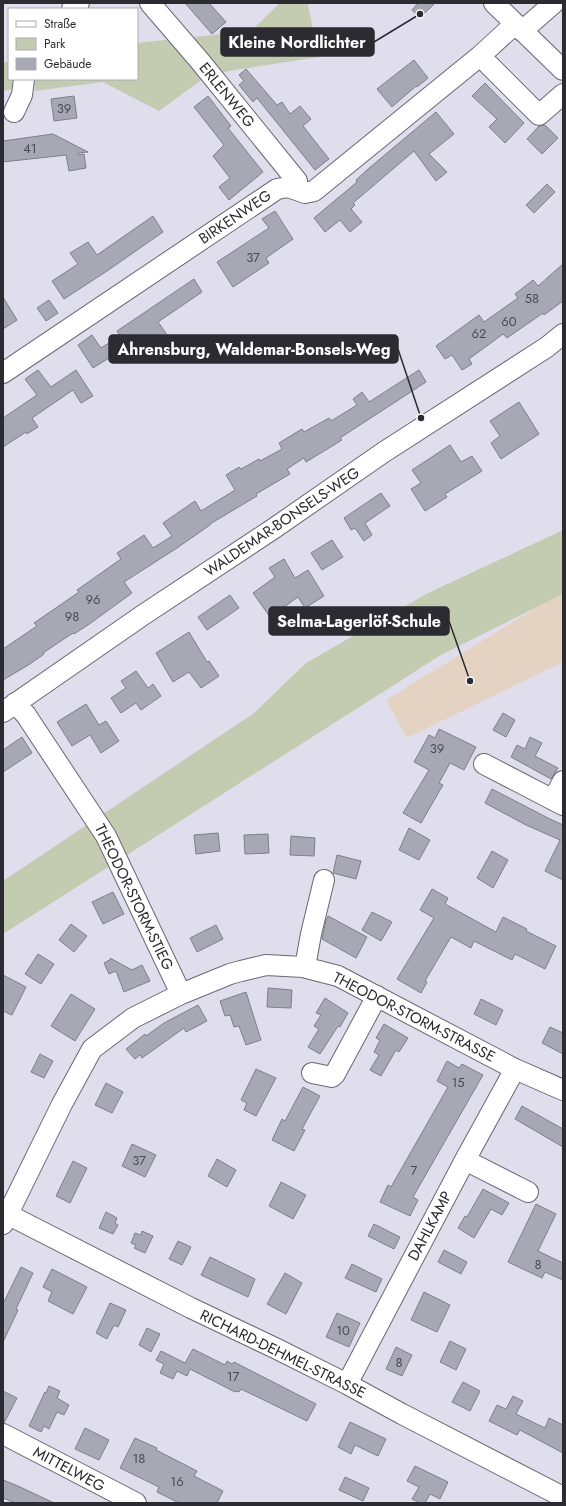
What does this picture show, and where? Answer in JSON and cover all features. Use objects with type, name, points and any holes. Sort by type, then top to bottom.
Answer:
[{"type":"street","name":"ERLENWEG","points":[[150,3],[199,60],[297,181],[298,190]]},
{"type":"street","points":[[494,3],[563,70]]},
{"type":"street","name":"BIRKENWEG","points":[[3,373],[277,189],[288,187],[305,193],[314,191],[480,56],[554,3]]},
{"type":"street","points":[[480,56],[539,115],[563,94]]},
{"type":"street","points":[[14,112],[22,95],[24,80]]},
{"type":"street","name":"WALDEMAR-BONSELS-WEG","points":[[9,708],[143,615],[273,529],[384,452],[547,347],[563,334]]},
{"type":"street","name":"THEODOR-STORM-STIEG","points":[[9,708],[26,715],[106,836],[181,994]]},
{"type":"street","points":[[484,764],[558,803],[563,781]]},
{"type":"street","points":[[305,967],[324,880]]},
{"type":"street","name":"THEODOR-STORM-STRASSE","points":[[4,1217],[92,1049],[133,1018],[181,994],[230,974],[266,965],[305,967],[338,976],[515,1069],[563,1090]]},
{"type":"street","points":[[312,1073],[326,1077],[332,1077],[335,1074],[376,996]]},
{"type":"street","name":"DAHLKAMP","points":[[347,1384],[465,1160],[515,1069]]},
{"type":"street","points":[[465,1160],[528,1192]]},
{"type":"street","name":"RICHARD-DEHMEL-STRASSE","points":[[4,1217],[347,1384],[563,1497]]},
{"type":"street","name":"MITTELWEG","points":[[3,1434],[136,1503]]},
{"type":"shaded area","points":[[563,594],[563,662],[407,738],[386,700],[539,606]]},
{"type":"green space","points":[[280,3],[310,3],[308,5],[319,57],[229,71],[204,78],[159,111],[103,82],[35,91],[34,80],[138,80],[138,43],[251,31]]},
{"type":"green space","points":[[3,62],[8,62],[8,80],[16,80],[14,89],[3,91]]},
{"type":"green space","points":[[563,530],[563,594],[441,655],[3,934],[3,881],[254,713],[306,663],[428,593]]},
{"type":"building","points":[[185,3],[209,3],[226,22],[212,34]]},
{"type":"building","points":[[418,3],[435,3],[420,18],[412,10]]},
{"type":"building","points":[[414,60],[428,78],[417,87],[416,86],[392,107],[377,89]]},
{"type":"building","points":[[246,69],[277,105],[282,102],[290,114],[300,106],[311,119],[303,126],[329,159],[315,170],[257,98],[253,102],[239,85],[244,81],[239,75]]},
{"type":"building","points":[[485,83],[524,123],[505,143],[489,127],[497,119],[472,96]]},
{"type":"building","points":[[74,96],[77,118],[54,121],[51,99]]},
{"type":"building","points":[[208,96],[231,126],[228,128],[263,172],[229,200],[219,187],[230,178],[213,156],[224,145],[194,107]]},
{"type":"building","points":[[436,112],[454,134],[429,154],[447,172],[436,181],[414,151],[353,203],[355,205],[351,209],[362,222],[350,232],[340,220],[325,232],[314,218],[357,182],[356,180],[368,169]]},
{"type":"building","points":[[545,125],[558,138],[542,154],[527,139],[539,126]]},
{"type":"building","points":[[53,134],[88,152],[78,153],[78,155],[84,154],[86,168],[69,171],[66,155],[3,162],[3,141]]},
{"type":"building","points":[[547,184],[555,192],[534,213],[526,205]]},
{"type":"building","points":[[275,211],[293,239],[266,258],[269,263],[233,287],[217,262],[269,228],[262,219]]},
{"type":"building","points":[[153,216],[163,232],[64,299],[52,281],[78,264],[70,253],[88,242],[97,255]]},
{"type":"building","points":[[563,264],[563,301],[544,315],[543,313],[507,338],[503,334],[469,359],[472,364],[462,370],[452,355],[445,359],[436,346],[479,315],[484,322],[518,298],[515,294],[533,280],[538,286]]},
{"type":"building","points":[[194,279],[202,292],[158,322],[168,336],[124,363],[117,353],[93,368],[78,345],[92,335],[101,348],[120,336],[117,331]]},
{"type":"building","points":[[3,297],[17,320],[3,329]]},
{"type":"building","points":[[49,300],[58,313],[46,321],[37,308]]},
{"type":"building","points":[[38,370],[51,387],[76,370],[93,396],[81,403],[73,390],[32,418],[38,427],[27,434],[26,432],[3,447],[3,418],[37,395],[25,379]]},
{"type":"building","points":[[419,370],[426,382],[340,438],[342,440],[306,462],[304,458],[287,469],[290,474],[256,494],[257,496],[210,524],[177,548],[124,582],[132,593],[88,625],[74,634],[73,633],[43,653],[44,654],[30,664],[3,680],[3,649],[37,626],[34,623],[79,592],[77,590],[121,559],[117,553],[144,535],[153,548],[172,536],[163,523],[195,501],[201,511],[235,490],[226,475],[239,467],[241,469],[282,449],[279,443],[302,429],[304,432],[329,418],[331,421],[357,405],[353,399],[362,392],[369,402]]},
{"type":"building","points":[[519,402],[539,434],[501,459],[491,443],[500,436],[490,421]]},
{"type":"building","points":[[450,445],[461,462],[472,456],[482,471],[445,494],[447,497],[425,511],[411,489],[421,483],[412,470]]},
{"type":"building","points":[[381,493],[390,506],[365,523],[372,535],[364,541],[355,528],[351,530],[344,518]]},
{"type":"building","points":[[332,540],[343,557],[322,570],[311,553]]},
{"type":"building","points":[[284,559],[295,578],[308,570],[324,596],[305,608],[298,597],[270,617],[253,593],[275,577],[269,568]]},
{"type":"building","points":[[230,595],[239,608],[207,630],[198,617]]},
{"type":"building","points":[[189,632],[207,662],[209,661],[219,676],[201,688],[189,672],[173,682],[156,653]]},
{"type":"building","points":[[136,671],[148,688],[153,684],[161,696],[141,710],[136,703],[121,713],[111,698],[126,688],[121,681]]},
{"type":"building","points":[[86,704],[99,725],[106,721],[119,741],[101,753],[90,735],[72,746],[57,722]]},
{"type":"building","points":[[503,713],[515,720],[506,737],[493,730]]},
{"type":"building","points":[[439,729],[476,747],[464,770],[450,763],[439,783],[443,785],[421,823],[403,813],[429,770],[414,762],[429,735],[435,738]]},
{"type":"building","points":[[22,737],[32,753],[3,772],[3,750]]},
{"type":"building","points":[[530,737],[542,743],[535,756],[558,768],[551,779],[511,757],[517,745],[525,749]]},
{"type":"building","points":[[492,789],[563,825],[563,880],[545,871],[560,840],[526,825],[485,803]]},
{"type":"building","points":[[409,828],[430,840],[419,860],[399,850]]},
{"type":"building","points":[[218,833],[220,851],[196,854],[194,835]]},
{"type":"building","points":[[268,834],[269,853],[245,854],[244,835]]},
{"type":"building","points":[[291,836],[315,838],[314,856],[290,855]]},
{"type":"building","points":[[492,851],[508,860],[493,888],[477,878]]},
{"type":"building","points":[[337,855],[361,861],[356,879],[333,873]]},
{"type":"building","points":[[432,889],[448,898],[445,904],[496,932],[503,917],[527,929],[526,931],[556,946],[545,969],[515,954],[512,960],[474,941],[471,948],[451,937],[425,981],[427,982],[421,993],[397,979],[434,918],[420,910]]},
{"type":"building","points":[[113,892],[124,914],[103,924],[92,902]]},
{"type":"building","points":[[372,912],[392,922],[381,941],[362,930]]},
{"type":"building","points":[[328,916],[367,937],[356,958],[322,939]]},
{"type":"building","points":[[71,924],[87,936],[74,952],[59,940]]},
{"type":"building","points":[[216,925],[223,939],[197,952],[190,938]]},
{"type":"building","points":[[38,954],[54,964],[41,984],[25,974]]},
{"type":"building","points":[[110,958],[132,970],[142,965],[150,981],[124,992],[116,971],[109,974],[104,963],[111,959]]},
{"type":"building","points":[[3,975],[26,987],[12,1015],[3,1011]]},
{"type":"building","points":[[268,988],[292,990],[291,1008],[267,1007]]},
{"type":"building","points":[[246,992],[261,1040],[246,1045],[239,1026],[234,1027],[230,1015],[225,1016],[220,1001]]},
{"type":"building","points":[[71,994],[95,1009],[75,1041],[51,1026]]},
{"type":"building","points":[[325,998],[348,1013],[340,1027],[338,1026],[320,1054],[308,1047],[319,1029],[314,1026],[321,1015],[316,1013]]},
{"type":"building","points":[[481,999],[503,1010],[496,1025],[474,1014]]},
{"type":"building","points":[[198,1005],[207,1021],[186,1032],[184,1028],[142,1058],[140,1055],[135,1059],[126,1049],[145,1034],[146,1036],[164,1023]]},
{"type":"building","points":[[384,1024],[408,1038],[399,1052],[396,1050],[381,1076],[370,1070],[379,1055],[374,1052],[380,1040],[376,1038]]},
{"type":"building","points":[[550,1027],[563,1033],[563,1054],[542,1043]]},
{"type":"building","points":[[40,1054],[53,1061],[44,1078],[31,1072]]},
{"type":"building","points":[[447,1061],[459,1068],[462,1064],[483,1075],[413,1197],[418,1200],[410,1216],[380,1202],[388,1185],[391,1187],[448,1087],[437,1081]]},
{"type":"building","points":[[256,1069],[276,1078],[256,1116],[244,1110],[247,1103],[241,1100]]},
{"type":"building","points":[[106,1083],[123,1092],[112,1113],[95,1105]]},
{"type":"building","points":[[303,1087],[320,1096],[302,1129],[305,1130],[294,1151],[272,1140],[282,1119],[285,1121]]},
{"type":"building","points":[[522,1106],[563,1129],[563,1147],[515,1119]]},
{"type":"building","points":[[132,1144],[156,1155],[145,1177],[122,1166]]},
{"type":"building","points":[[217,1159],[236,1170],[227,1187],[208,1176]]},
{"type":"building","points":[[73,1161],[87,1168],[70,1203],[56,1196]]},
{"type":"building","points":[[281,1182],[306,1195],[293,1219],[269,1206]]},
{"type":"building","points":[[483,1189],[509,1203],[502,1215],[491,1209],[474,1238],[458,1228],[465,1216],[467,1217]]},
{"type":"building","points":[[536,1204],[556,1214],[538,1251],[563,1263],[563,1280],[545,1272],[542,1278],[508,1262]]},
{"type":"building","points":[[106,1212],[117,1218],[115,1223],[118,1225],[113,1234],[99,1228]]},
{"type":"building","points":[[374,1224],[400,1237],[394,1249],[368,1236]]},
{"type":"building","points":[[142,1231],[153,1236],[145,1253],[134,1248],[136,1245],[131,1243],[135,1233],[141,1235]]},
{"type":"building","points":[[178,1241],[191,1247],[182,1265],[169,1259]]},
{"type":"building","points":[[444,1250],[467,1262],[461,1274],[438,1262]]},
{"type":"building","points":[[210,1257],[255,1279],[248,1297],[201,1275]]},
{"type":"building","points":[[352,1264],[382,1279],[376,1292],[345,1278]]},
{"type":"building","points":[[21,1267],[33,1273],[16,1309],[18,1310],[3,1342],[3,1304]]},
{"type":"building","points":[[52,1269],[87,1287],[73,1314],[48,1301],[52,1292],[43,1287]]},
{"type":"building","points":[[285,1273],[302,1283],[286,1314],[267,1304]]},
{"type":"building","points":[[424,1292],[450,1305],[437,1332],[411,1320]]},
{"type":"building","points":[[110,1303],[126,1310],[118,1327],[114,1325],[107,1339],[96,1333]]},
{"type":"building","points":[[337,1313],[360,1323],[349,1347],[326,1337]]},
{"type":"building","points":[[147,1328],[160,1334],[151,1352],[139,1345]]},
{"type":"building","points":[[450,1341],[466,1349],[456,1370],[440,1362]]},
{"type":"building","points":[[396,1347],[412,1355],[402,1376],[386,1369]]},
{"type":"building","points":[[193,1349],[225,1365],[227,1361],[232,1364],[234,1362],[316,1404],[307,1421],[241,1389],[239,1392],[235,1392],[190,1369],[187,1376],[177,1371],[173,1379],[160,1373],[164,1364],[156,1360],[161,1351],[185,1363]]},
{"type":"building","points":[[463,1382],[480,1391],[470,1411],[452,1402]]},
{"type":"building","points":[[49,1386],[60,1391],[57,1398],[69,1405],[64,1415],[57,1412],[49,1429],[44,1426],[41,1432],[29,1426]]},
{"type":"building","points":[[3,1391],[17,1398],[4,1423],[3,1423]]},
{"type":"building","points":[[513,1396],[523,1401],[516,1414],[545,1428],[549,1418],[563,1425],[563,1453],[520,1430],[517,1435],[489,1421],[497,1405],[506,1409]]},
{"type":"building","points":[[350,1422],[386,1439],[378,1456],[355,1445],[351,1454],[338,1447]]},
{"type":"building","points":[[85,1428],[109,1440],[99,1460],[75,1449]]},
{"type":"building","points":[[135,1438],[157,1448],[156,1450],[197,1471],[194,1476],[223,1491],[217,1503],[179,1503],[157,1492],[159,1487],[120,1468]]},
{"type":"building","points":[[415,1466],[448,1482],[440,1499],[430,1494],[425,1503],[420,1503],[412,1499],[419,1487],[407,1481]]},
{"type":"building","points":[[345,1477],[369,1488],[363,1501],[339,1490]]},
{"type":"building","points":[[3,1480],[54,1503],[15,1503],[3,1498]]},
{"type":"place","name":"Kleine Nordlichter","points":[[420,14]]},
{"type":"place","name":"Ahrensburg, Waldemar-Bonsels-Weg","points":[[421,418]]},
{"type":"place","name":"Selma-Lagerlöf-Schule","points":[[470,681]]}]
